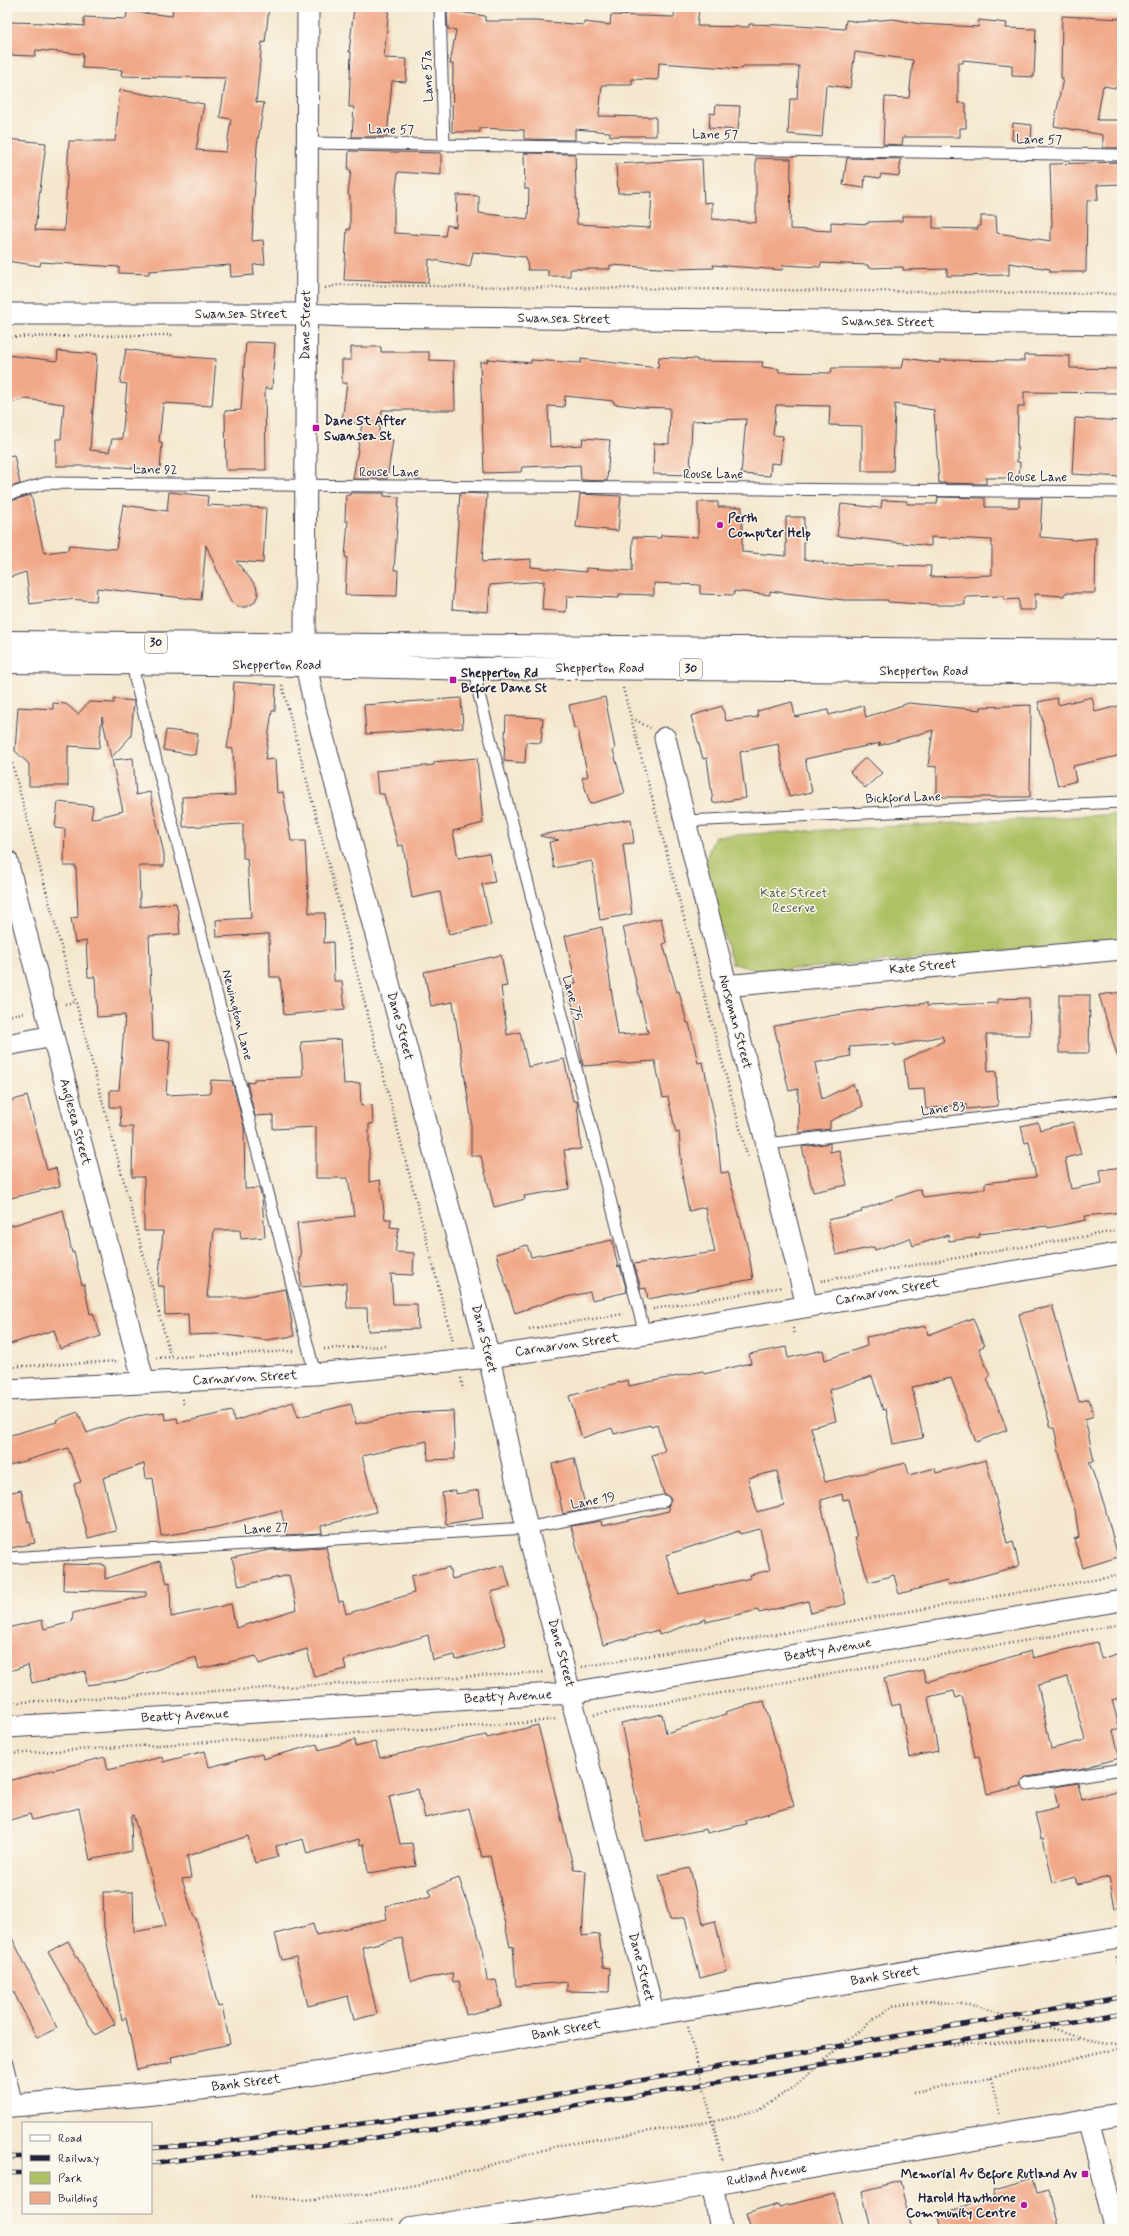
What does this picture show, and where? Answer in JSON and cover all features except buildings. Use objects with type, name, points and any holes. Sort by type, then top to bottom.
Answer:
[{"type":"main road","name":"Shepperton Road","points":[[7,642],[305,642],[497,647],[1122,651]]},
{"type":"main road","name":"Shepperton Road","points":[[7,662],[306,665],[478,669],[569,668],[1122,673]]},
{"type":"main road","name":"Bank Street","points":[[12,2105],[139,2095],[272,2081],[654,2015],[1119,1946]]},
{"type":"main road","name":"Rutland Avenue","points":[[411,2229],[712,2184],[1122,2114]]},
{"type":"street","name":"Dane Street","points":[[305,642],[304,485],[308,7]]},
{"type":"street","name":"Swansea Street","points":[[7,314],[306,314],[345,316],[1122,324]]},
{"type":"street","name":"Dane Street","points":[[306,665],[315,707],[484,1337],[527,1528],[654,2015]]},
{"type":"street","name":"Norseman Street","points":[[665,738],[725,986],[767,1144],[797,1307]]},
{"type":"street","name":"Anglesea Street","points":[[7,861],[144,1383]]},
{"type":"street","name":"Kate Street","points":[[725,986],[1122,949]]},
{"type":"street","points":[[7,1045],[53,1036]]},
{"type":"street","name":"Carnarvon Street","points":[[7,1390],[315,1374],[455,1351],[489,1357],[645,1334],[1122,1253]]},
{"type":"street","name":"Beatty Avenue","points":[[7,1727],[571,1693],[1122,1600]]},
{"type":"street","points":[[1088,2120],[1117,2229]]},
{"type":"street","points":[[712,2184],[722,2229]]},
{"type":"lane","name":"Lane 57a","points":[[440,7],[444,144]]},
{"type":"lane","name":"Lane 57","points":[[307,143],[1122,155]]},
{"type":"lane","name":"Lane 92","points":[[7,495],[46,483],[304,485]]},
{"type":"lane","name":"Rouse Lane","points":[[304,485],[1122,492]]},
{"type":"lane","name":"Newington Lane","points":[[132,663],[315,1374]]},
{"type":"lane","name":"Lane 75","points":[[478,669],[478,693],[645,1334]]},
{"type":"lane","name":"Bickford Lane","points":[[684,821],[1122,802]]},
{"type":"lane","name":"Lane 83","points":[[767,1144],[1122,1101]]},
{"type":"lane","name":"Lane 19","points":[[527,1528],[664,1501]]},
{"type":"lane","name":"Lane 27","points":[[7,1558],[527,1528]]},
{"type":"lane","points":[[1028,1784],[1122,1769]]},
{"type":"lane","points":[[7,2063],[12,2105]]},
{"type":"path","points":[[322,289],[338,285],[1122,294]]},
{"type":"path","points":[[7,338],[180,335]]},
{"type":"path","points":[[281,679],[455,1351],[463,1390]]},
{"type":"path","points":[[623,687],[750,1164]]},
{"type":"path","points":[[7,744],[184,1405]]},
{"type":"path","points":[[527,1330],[1122,1230]]},
{"type":"path","points":[[780,1279],[792,1286],[797,1307],[795,1335]]},
{"type":"path","points":[[455,1351],[484,1337]]},
{"type":"path","points":[[445,1342],[455,1351]]},
{"type":"path","points":[[7,1367],[392,1345]]},
{"type":"path","points":[[1119,1946],[1122,1991]]},
{"type":"path","points":[[251,2196],[303,2200],[368,2194],[431,2182],[560,2145],[714,2121],[759,2109],[794,2088],[848,2039],[892,2006],[932,2000],[976,2006],[1084,2039],[1122,2046]]},
{"type":"path","points":[[687,2022],[724,2164]]},
{"type":"path","points":[[942,2045],[1084,2039]]},
{"type":"path","points":[[913,2092],[991,2078],[1122,2046]]},
{"type":"green space","name":"Kate Street Reserve","points":[[1122,814],[1122,941],[761,972],[732,963],[703,866],[715,836]]},
{"type":"railway","points":[[152,2148],[200,2145],[481,2108],[1122,1997]]},
{"type":"railway","points":[[152,2163],[324,2145],[484,2122],[1122,2013]]},
{"type":"railway","points":[[7,2157],[22,2157]]},
{"type":"railway","points":[[7,2173],[22,2173]]},
{"type":"place","name":"Dane St After Swansea St","points":[[316,428]]},
{"type":"place","name":"Perth Computer Help","points":[[720,525]]},
{"type":"place","name":"Shepperton Rd Before Dane St","points":[[453,680]]},
{"type":"place","name":"Memorial Av Before Rutland Av","points":[[1085,2174]]},
{"type":"place","name":"Harold Hawthorne Community Centre","points":[[1024,2205]]}]
